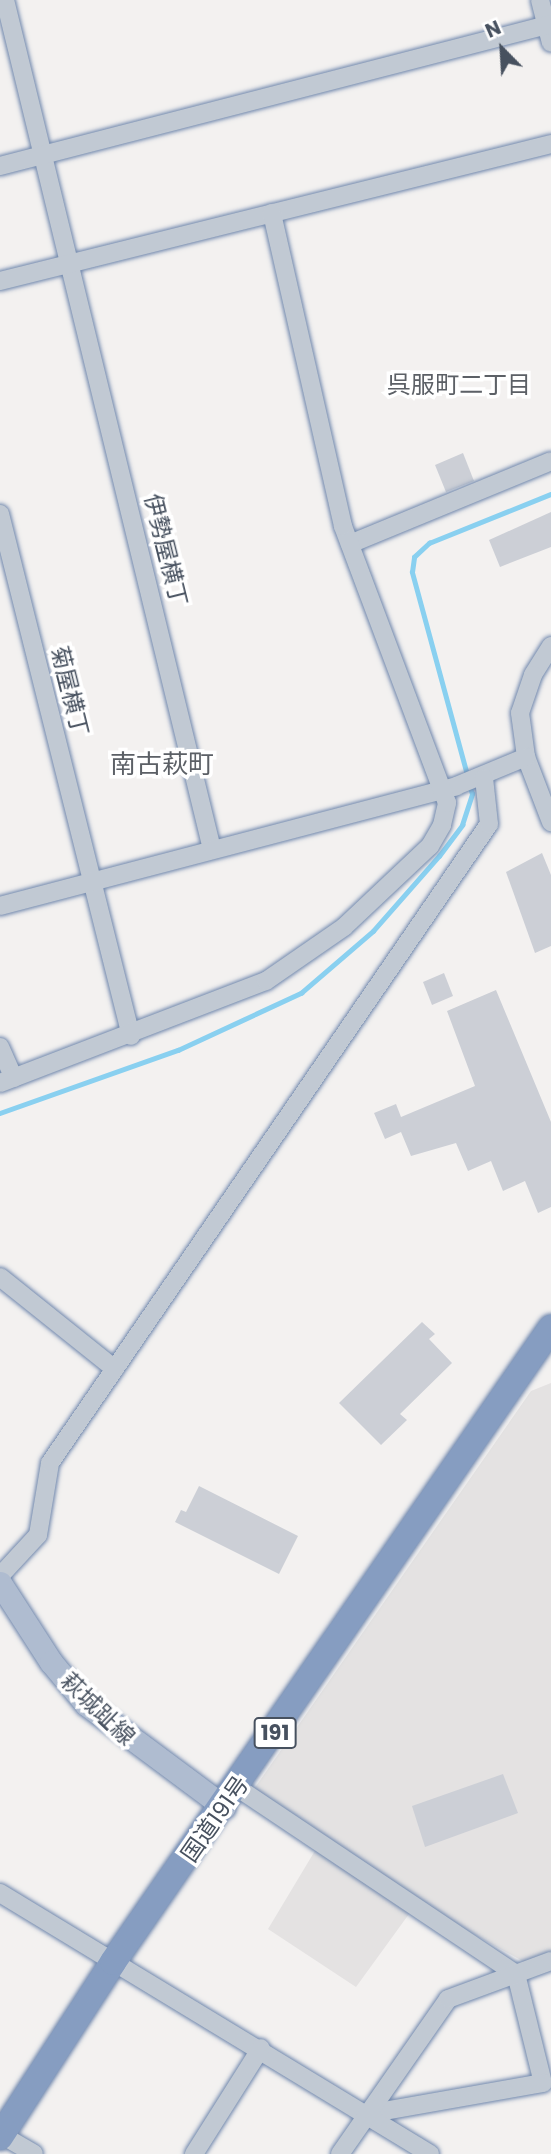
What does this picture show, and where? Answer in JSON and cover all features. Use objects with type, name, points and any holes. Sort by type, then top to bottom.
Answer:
[{"type":"highway","name":"国道191号","points":[[1,2136],[113,1962],[231,1798],[551,1328]]},
{"type":"main road","name":"萩城趾線","points":[[0,1583],[51,1662],[86,1704],[231,1798]]},
{"type":"street","points":[[0,166],[550,31],[540,0]]},
{"type":"street","name":"伊勢屋横丁","points":[[6,1],[212,849]]},
{"type":"street","points":[[0,281],[551,144]]},
{"type":"street","points":[[0,1047],[7,1081],[131,1036],[267,981],[323,945],[430,845],[447,803],[437,788],[350,544],[272,213]]},
{"type":"street","points":[[350,544],[551,461]]},
{"type":"street","name":"菊屋横丁","points":[[0,514],[131,1036]]},
{"type":"street","points":[[551,646],[524,695],[520,733],[526,757],[551,822]]},
{"type":"street","points":[[0,906],[437,788],[456,786],[479,779],[526,757]]},
{"type":"street","points":[[0,1576],[38,1535],[50,1463],[489,824],[479,779]]},
{"type":"street","points":[[0,1278],[115,1369]]},
{"type":"street","points":[[231,1798],[516,1974],[543,2083],[367,2114]]},
{"type":"street","points":[[0,1893],[261,2048],[430,2154]]},
{"type":"street","points":[[340,2154],[448,1999],[551,1961]]},
{"type":"street","points":[[194,2154],[261,2048]]},
{"type":"street","points":[[1,2136],[34,2154]]},
{"type":"shaded area","points":[[551,1383],[551,1953],[526,1963],[417,1903],[356,1987],[268,1929],[322,1839],[254,1789],[531,1391]]},
{"type":"building","points":[[463,453],[474,481],[446,492],[435,465]]},
{"type":"building","points":[[551,512],[551,547],[500,567],[489,540]]},
{"type":"building","points":[[542,853],[551,875],[551,946],[535,953],[506,872]]},
{"type":"building","points":[[444,973],[453,996],[432,1005],[423,982]]},
{"type":"building","points":[[496,990],[551,1122],[551,1207],[538,1213],[525,1181],[503,1191],[491,1161],[468,1171],[456,1143],[411,1156],[401,1132],[385,1139],[374,1113],[396,1104],[401,1117],[475,1086],[447,1011]]},
{"type":"building","points":[[422,1322],[435,1334],[429,1339],[452,1363],[400,1414],[407,1420],[381,1445],[339,1403]]},
{"type":"building","points":[[199,1486],[298,1536],[279,1574],[175,1522],[181,1510],[186,1512]]},
{"type":"building","points":[[503,1774],[518,1813],[425,1847],[412,1806]]},
{"type":"waterway","points":[[467,775],[412,572],[414,557],[429,543],[551,494]]},
{"type":"waterway","points":[[0,1113],[178,1050],[301,993],[373,931],[439,856],[462,825],[472,794],[469,784]]},
{"type":"district","name":"呉服町二丁目","points":[[459,385]]},
{"type":"district","name":"南古萩町","points":[[162,765]]}]
